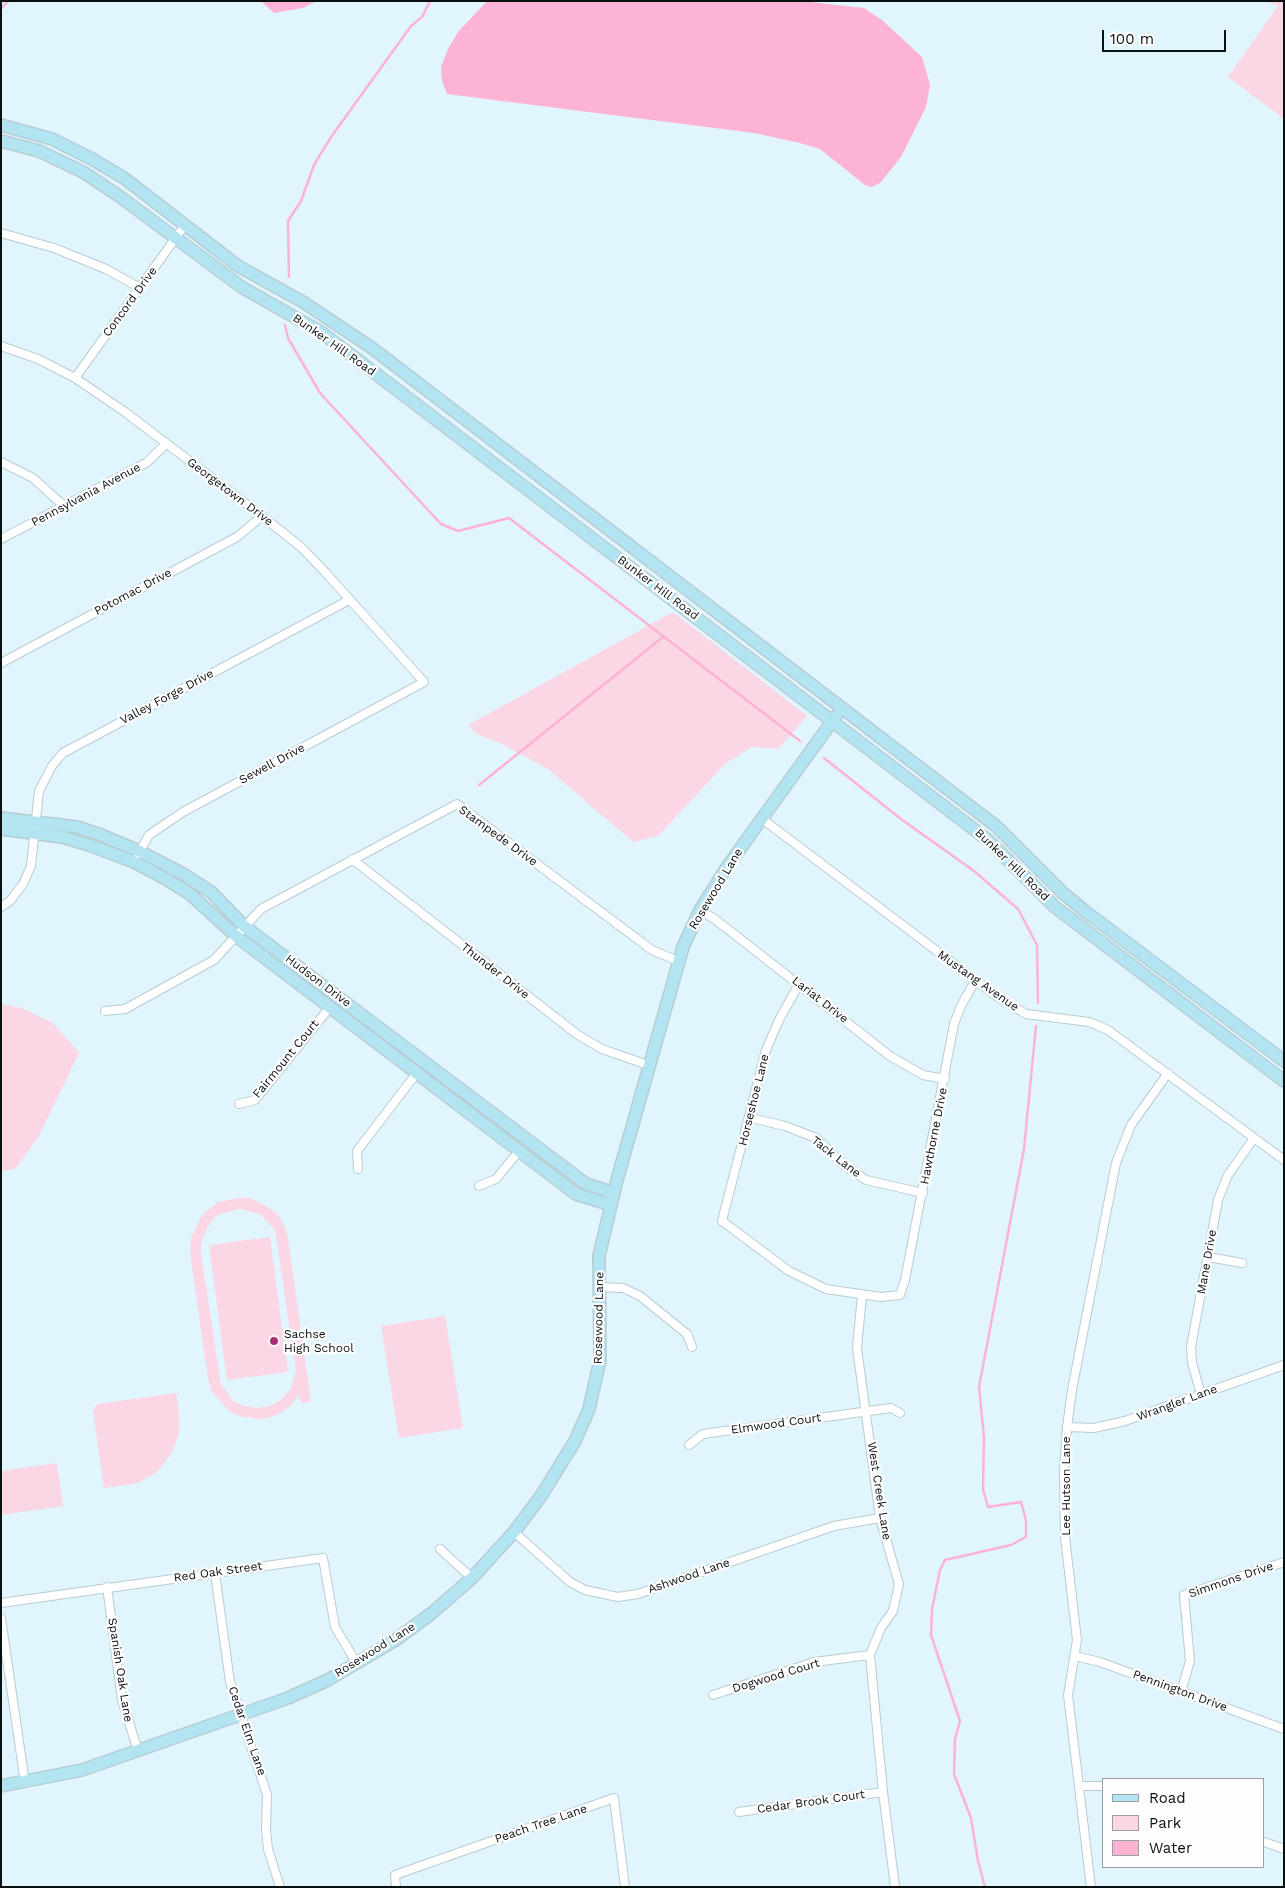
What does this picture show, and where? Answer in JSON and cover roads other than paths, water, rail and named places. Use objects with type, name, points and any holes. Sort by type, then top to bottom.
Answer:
[{"type":"main road","name":"Bunker Hill Road","points":[[1,125],[30,132],[72,147],[124,178],[238,266],[304,302],[372,348],[996,826],[1063,893],[1086,912],[1284,1061]]},
{"type":"main road","name":"Bunker Hill Road","points":[[1,141],[39,152],[83,172],[119,196],[243,288],[321,332],[988,840],[1055,907],[1284,1081]]},
{"type":"main road","name":"Rosewood Lane","points":[[1,1786],[82,1770],[138,1751],[288,1698],[357,1664],[425,1618],[472,1578],[514,1532],[541,1496],[575,1441],[589,1409],[600,1360],[599,1256],[648,1065],[678,962],[700,910],[761,818],[832,721],[843,709]]},
{"type":"main road","name":"Hudson Drive","points":[[1,818],[77,827],[139,851],[183,874],[211,892],[244,926],[586,1184],[614,1193]]},
{"type":"main road","name":"Hudson Drive","points":[[1,829],[35,833],[89,845],[134,862],[190,894],[236,936],[519,1152],[576,1194],[611,1205]]},
{"type":"street","name":"Concord Drive","points":[[75,378],[185,225]]},
{"type":"street","points":[[1,233],[54,248],[106,269],[140,288]]},
{"type":"street","name":"Georgetown Drive","points":[[1,346],[38,359],[75,378],[124,412],[262,516],[301,547],[424,682]]},
{"type":"street","name":"Pennsylvania Avenue","points":[[1,539],[146,463],[166,444]]},
{"type":"street","points":[[1,462],[33,478],[64,506]]},
{"type":"street","name":"Potomac Drive","points":[[1,663],[237,536],[262,516]]},
{"type":"street","name":"Valley Forge Drive","points":[[1,907],[10,901],[22,884],[31,866],[39,791],[49,771],[63,753],[349,600]]},
{"type":"street","name":"Sewell Drive","points":[[134,862],[149,835],[175,817],[424,682]]},
{"type":"street","name":"Stampede Drive","points":[[105,1011],[125,1008],[214,960],[261,909],[457,804],[628,933],[652,950],[678,962]]},
{"type":"street","name":"Mustang Avenue","points":[[761,818],[975,981],[1026,1014],[1089,1022],[1108,1030],[1168,1072],[1284,1160]]},
{"type":"street","name":"Thunder Drive","points":[[352,859],[578,1035],[602,1049],[648,1065]]},
{"type":"street","name":"Lariat Drive","points":[[700,910],[716,920],[890,1056],[923,1075],[945,1080]]},
{"type":"street","name":"Hawthorne Drive","points":[[862,1295],[900,1295],[923,1193],[954,1024],[961,1006],[975,981]]},
{"type":"street","name":"Horseshoe Lane","points":[[799,984],[780,1018],[766,1050],[722,1221],[789,1271],[826,1289],[862,1295]]},
{"type":"street","name":"Fairmount Court","points":[[239,1104],[255,1100],[330,1007]]},
{"type":"street","name":"Lee Hutson Lane","points":[[1091,1887],[1068,1695],[1068,1684],[1075,1656],[1077,1622],[1065,1537],[1064,1472],[1066,1427],[1116,1163],[1131,1125],[1168,1072]]},
{"type":"street","points":[[358,1169],[357,1151],[416,1074]]},
{"type":"street","name":"Tack Lane","points":[[750,1118],[785,1126],[816,1138],[844,1165],[866,1180],[923,1193]]},
{"type":"street","name":"Mane Drive","points":[[1202,1394],[1192,1363],[1191,1347],[1222,1186],[1254,1138]]},
{"type":"street","points":[[479,1186],[496,1179],[519,1152]]},
{"type":"street","points":[[1208,1257],[1242,1263]]},
{"type":"street","points":[[599,1287],[623,1288],[640,1296],[687,1334],[692,1347]]},
{"type":"street","name":"West Creek Lane","points":[[862,1295],[857,1348],[880,1518],[899,1584],[893,1611],[881,1628],[870,1655],[883,1792],[895,1887]]},
{"type":"street","name":"Wrangler Lane","points":[[1066,1427],[1094,1428],[1112,1425],[1284,1364]]},
{"type":"street","name":"Elmwood Court","points":[[689,1445],[703,1434],[891,1408],[900,1413]]},
{"type":"street","name":"Ashwood Lane","points":[[514,1532],[570,1582],[585,1590],[618,1597],[638,1594],[834,1526],[880,1518]]},
{"type":"street","points":[[440,1549],[472,1578]]},
{"type":"street","name":"Red Oak Street","points":[[1,1603],[323,1558],[336,1627],[357,1664]]},
{"type":"street","name":"Simmons Drive","points":[[1181,1692],[1190,1661],[1184,1595],[1284,1562]]},
{"type":"street","name":"Cedar Elm Lane","points":[[215,1573],[230,1682],[267,1795],[268,1849],[280,1887]]},
{"type":"street","name":"Spanish Oak Lane","points":[[107,1588],[122,1700],[138,1751]]},
{"type":"street","points":[[1,1618],[25,1782]]},
{"type":"street","name":"Dogwood Court","points":[[714,1695],[814,1662],[870,1655]]},
{"type":"street","name":"Pennington Drive","points":[[1075,1656],[1284,1729]]},
{"type":"street","points":[[1079,1786],[1102,1786]]},
{"type":"street","name":"Cedar Brook Court","points":[[739,1812],[883,1792]]},
{"type":"street","name":"Peach Tree Lane","points":[[396,1887],[395,1875],[614,1798],[625,1887]]},
{"type":"street","points":[[1265,1842],[1284,1849]]},
{"type":"water","points":[[261,1],[317,1],[303,8],[274,13]]},
{"type":"water","points":[[487,1],[802,1],[864,8],[882,20],[922,57],[930,85],[926,107],[901,157],[880,183],[872,187],[865,185],[820,149],[800,143],[754,133],[447,94],[442,81],[441,67],[448,49],[458,32]]},
{"type":"waterway","points":[[1,9],[8,1]]},
{"type":"waterway","points":[[289,277],[288,221],[301,201],[314,165],[331,137],[411,26],[422,17],[430,1]]},
{"type":"waterway","points":[[285,325],[288,338],[320,393],[441,524],[458,531],[509,518],[800,741]]},
{"type":"waterway","points":[[479,785],[663,637]]},
{"type":"waterway","points":[[824,758],[901,819],[974,871],[1018,909],[1037,945],[1038,1003]]},
{"type":"waterway","points":[[985,1887],[978,1861],[971,1818],[954,1774],[955,1739],[960,1721],[931,1635],[932,1609],[940,1570],[945,1560],[1011,1545],[1026,1537],[1026,1520],[1021,1502],[988,1507],[983,1489],[984,1437],[979,1387],[1024,1149],[1036,1026]]},
{"type":"place","name":"Sachse High School","points":[[274,1341]]}]
